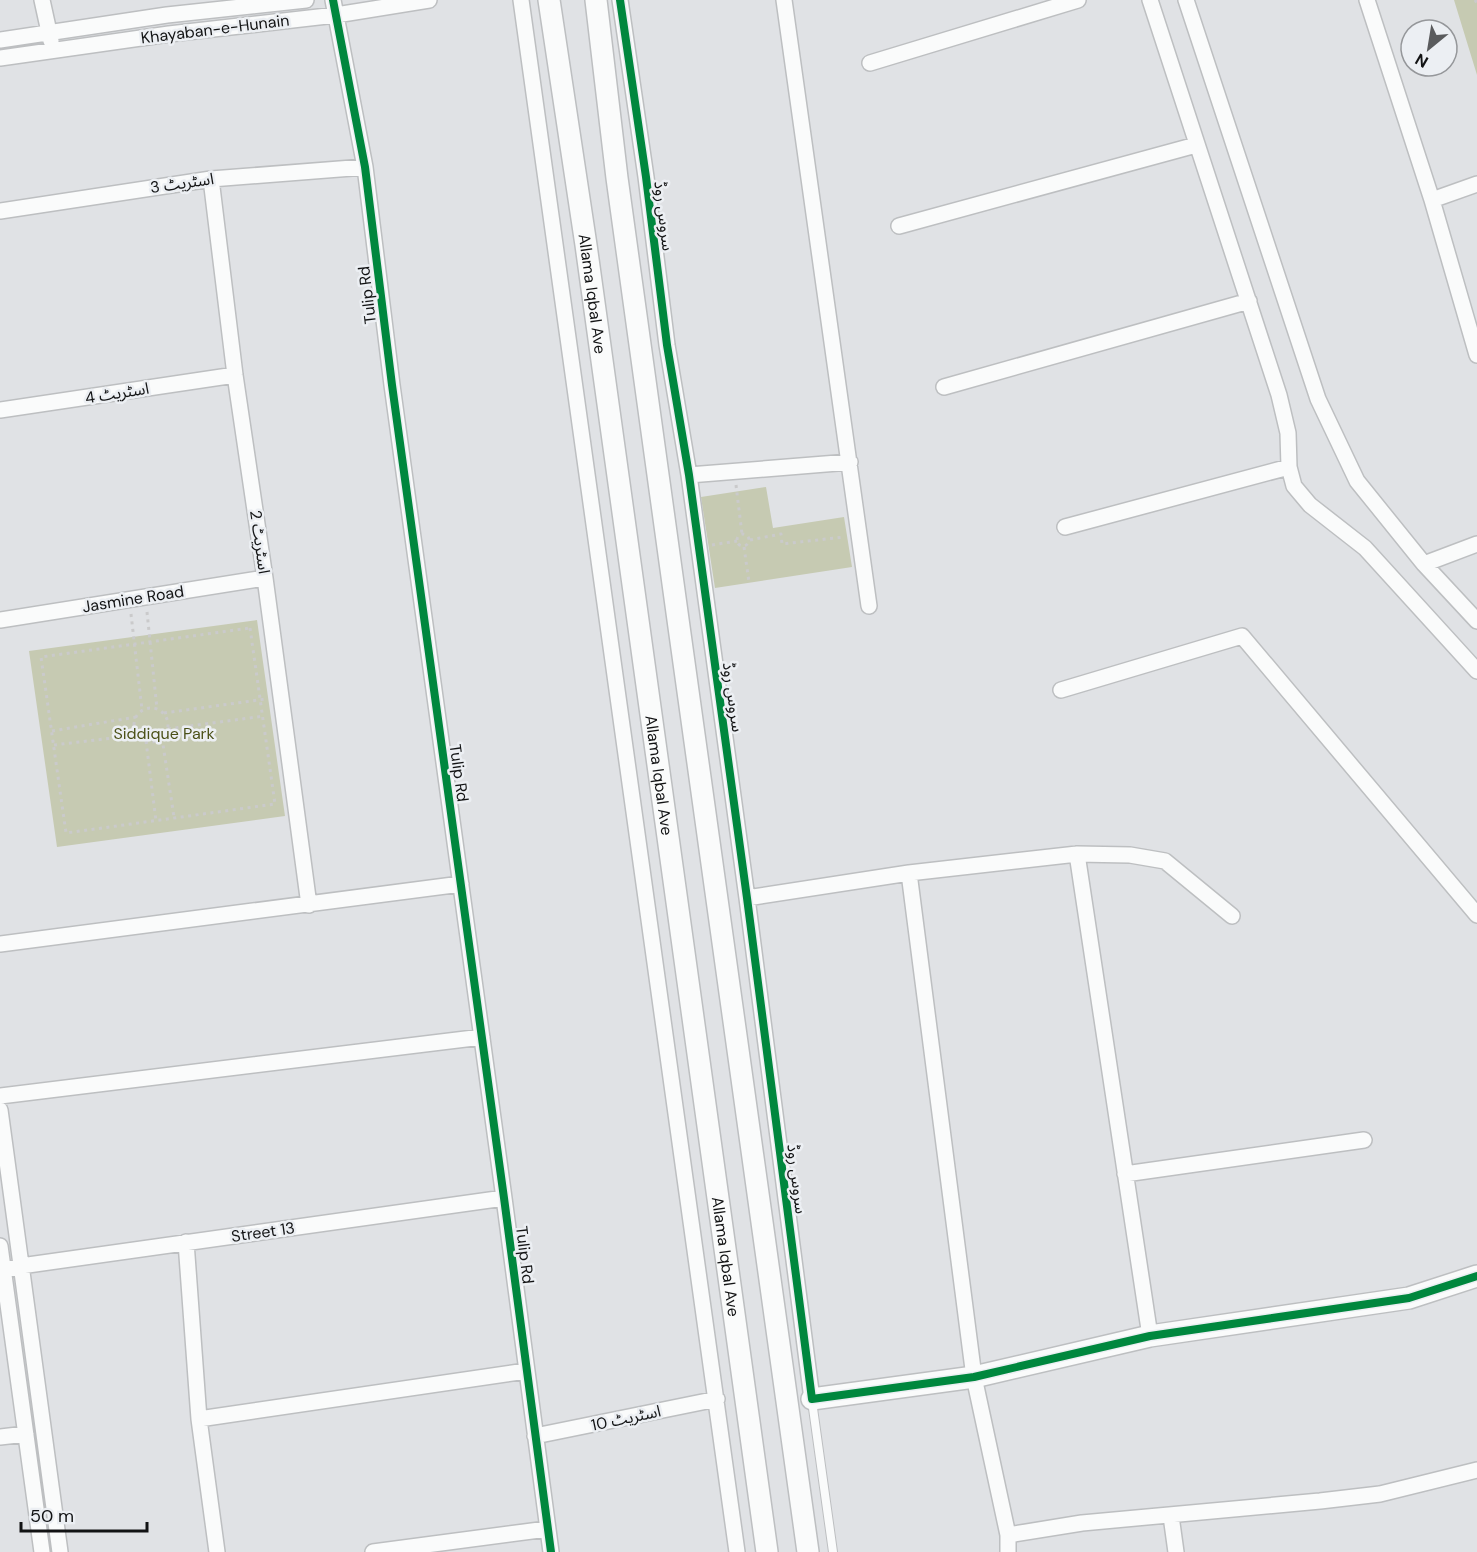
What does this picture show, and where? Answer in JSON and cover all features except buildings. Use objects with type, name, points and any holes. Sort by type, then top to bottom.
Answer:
[{"type":"main road","name":"Allama Iqbal Ave","points":[[549,0],[767,1552]]},
{"type":"main road","points":[[596,0],[617,178],[808,1552]]},
{"type":"main road","points":[[812,1399],[974,1377],[1150,1336],[1409,1298],[1477,1276]]},
{"type":"street","points":[[42,0],[54,51]]},
{"type":"street","name":"Khayaban-e-Hunain","points":[[0,40],[167,15],[306,0]]},
{"type":"street","name":"Khayaban-e-Hunain","points":[[0,58],[334,8],[429,0]]},
{"type":"street","points":[[521,0],[737,1552]]},
{"type":"street","name":"سروس روڈ","points":[[620,0],[646,177],[667,345],[689,475],[812,1399]]},
{"type":"street","points":[[784,0],[869,606]]},
{"type":"street","points":[[870,63],[1078,0]]},
{"type":"street","points":[[1150,0],[1279,395],[1288,433],[1289,467],[1294,486],[1310,505],[1365,548],[1477,671]]},
{"type":"street","points":[[1186,0],[1318,399],[1358,480],[1424,564],[1477,621]]},
{"type":"street","points":[[1367,0],[1432,200],[1477,356]]},
{"type":"street","name":"Tulip Rd","points":[[334,8],[365,167],[392,385],[551,1552]]},
{"type":"street","points":[[899,226],[1196,145]]},
{"type":"street","name":"اسٹریٹ 3","points":[[0,211],[211,178],[365,167]]},
{"type":"street","name":"اسٹریٹ 2","points":[[211,178],[235,375],[309,905]]},
{"type":"street","points":[[1432,200],[1477,184]]},
{"type":"street","points":[[944,387],[1249,301]]},
{"type":"street","name":"اسٹریٹ 4","points":[[0,410],[235,375]]},
{"type":"street","points":[[689,475],[850,462]]},
{"type":"street","points":[[1065,527],[1289,467]]},
{"type":"street","points":[[1424,564],[1477,544]]},
{"type":"street","name":"Jasmine Road","points":[[0,620],[265,578]]},
{"type":"street","points":[[1061,690],[1242,636],[1477,915]]},
{"type":"street","points":[[747,898],[909,873],[1077,854],[1130,855],[1165,861],[1232,916]]},
{"type":"street","points":[[1077,854],[1150,1336]]},
{"type":"street","points":[[909,873],[974,1377],[1008,1535],[1008,1552]]},
{"type":"street","points":[[0,944],[461,884]]},
{"type":"street","points":[[0,1096],[482,1037]]},
{"type":"street","points":[[0,1110],[60,1552]]},
{"type":"street","points":[[1125,1174],[1364,1140]]},
{"type":"street","name":"Street 13","points":[[2,1271],[21,1266],[186,1242],[504,1198]]},
{"type":"street","points":[[186,1242],[199,1419],[218,1552]]},
{"type":"street","points":[[0,1246],[42,1552]]},
{"type":"street","points":[[199,1419],[526,1371]]},
{"type":"street","name":"اسٹریٹ 10","points":[[535,1436],[717,1399]]},
{"type":"street","points":[[0,1437],[26,1434]]},
{"type":"street","points":[[1008,1535],[1082,1523],[1380,1494],[1477,1470]]},
{"type":"street","points":[[1171,1516],[1176,1552]]},
{"type":"street","points":[[373,1552],[547,1529]]},
{"type":"lane","name":"سروس روڈ","points":[[812,1399],[833,1552]]},
{"type":"path","points":[[734,472],[742,534]]},
{"type":"path","points":[[742,534],[748,536],[750,540]]},
{"type":"path","points":[[737,541],[742,534]]},
{"type":"path","points":[[750,540],[781,534],[782,544],[860,535]]},
{"type":"path","points":[[744,547],[750,540]]},
{"type":"path","points":[[699,548],[737,541]]},
{"type":"path","points":[[737,541],[738,545],[744,547]]},
{"type":"path","points":[[744,547],[749,582]]},
{"type":"path","points":[[146,597],[157,709]]},
{"type":"path","points":[[130,600],[142,710]]},
{"type":"path","points":[[250,628],[275,804],[66,833],[41,657],[134,643],[250,628]]},
{"type":"path","points":[[164,713],[280,697]]},
{"type":"path","points":[[152,708],[164,713],[168,729],[162,738],[151,742],[138,735],[135,726],[136,717],[142,710],[152,708]]},
{"type":"path","points":[[168,729],[282,714]]},
{"type":"path","points":[[51,731],[136,717]]},
{"type":"path","points":[[54,745],[138,735]]},
{"type":"path","points":[[162,738],[174,817]]},
{"type":"path","points":[[146,741],[156,821]]},
{"type":"green space","points":[[1454,0],[1477,0],[1477,75]]},
{"type":"green space","points":[[766,487],[773,528],[844,517],[852,567],[715,588],[701,497]]},
{"type":"green space","name":"Siddique Park","points":[[257,620],[285,816],[57,847],[29,651]]},
{"type":"cycle path","points":[[333,0],[365,167],[392,385],[551,1552]]},
{"type":"cycle path","points":[[620,0],[646,177],[667,345],[689,475],[812,1399],[974,1377],[1150,1336],[1409,1298],[1477,1276]]}]
